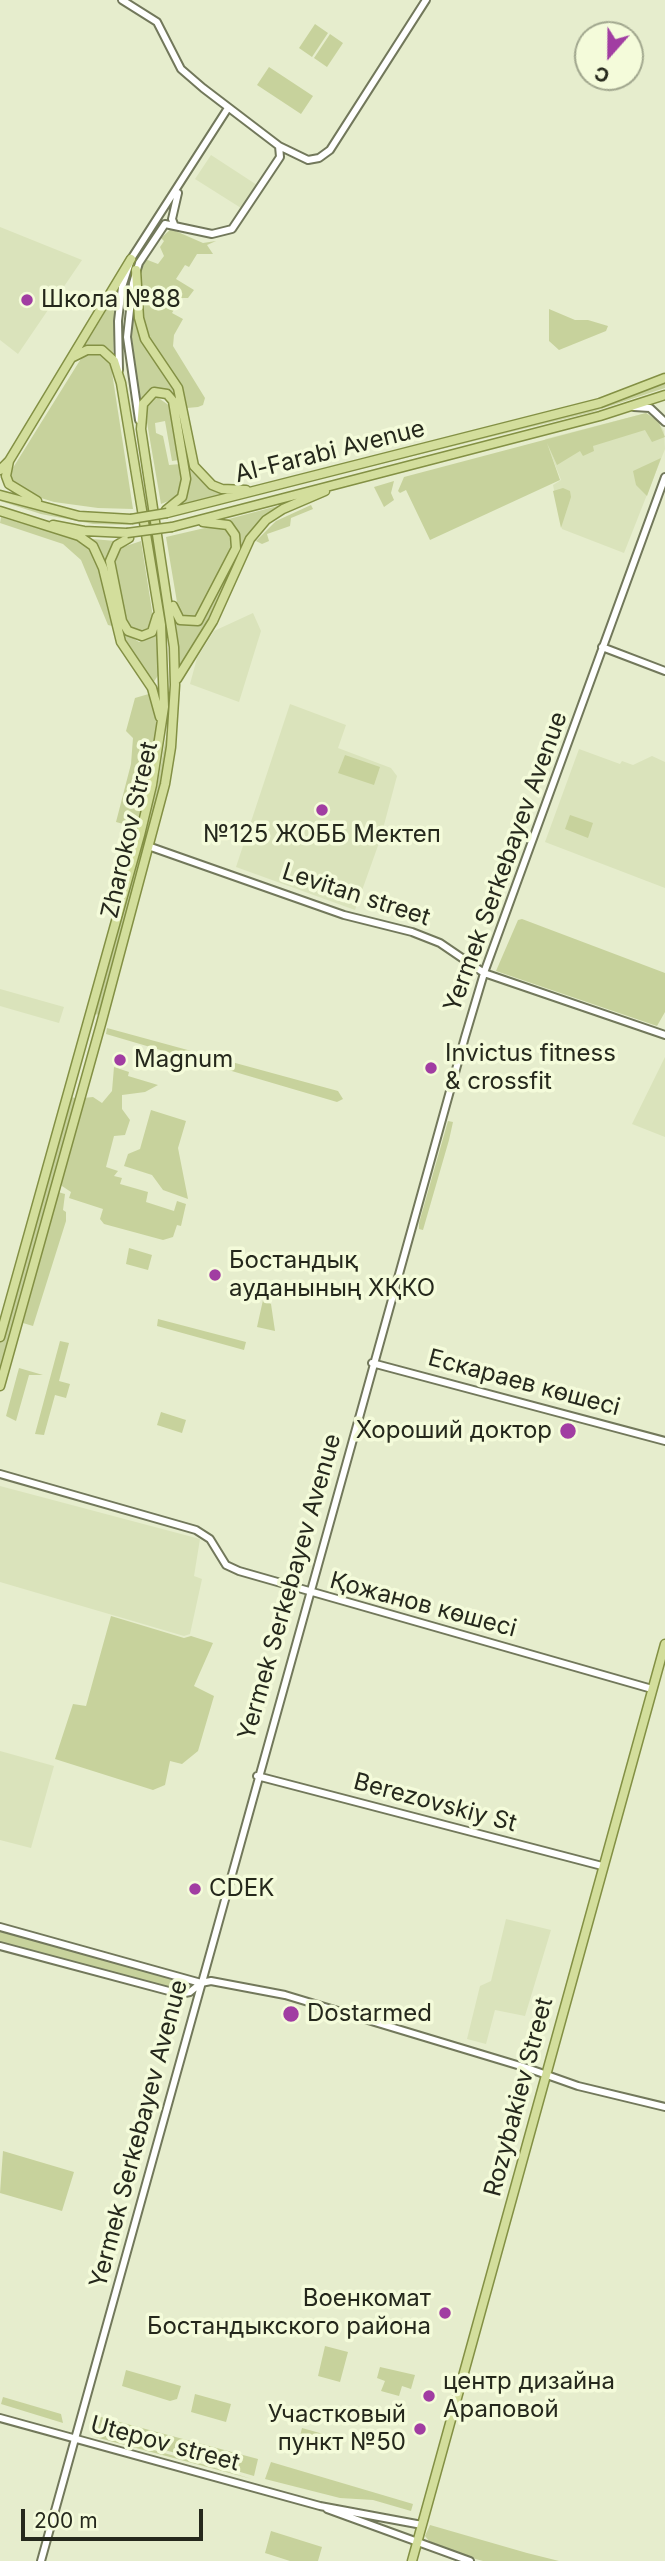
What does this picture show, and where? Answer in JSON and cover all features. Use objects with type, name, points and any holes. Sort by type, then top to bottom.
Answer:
[{"type":"main road","points":[[0,470],[9,461],[131,260]]},
{"type":"main road","points":[[136,270],[139,318],[145,339],[178,388],[194,466],[201,476],[217,487],[260,489]]},
{"type":"main road","points":[[73,357],[87,350],[102,350],[114,361],[121,383]]},
{"type":"main road","name":"Al-Farabi Avenue","points":[[0,495],[93,519],[152,516],[600,404],[665,378]]},
{"type":"main road","name":"Zharokov Street","points":[[0,1337],[140,835],[159,743],[165,676],[158,603],[121,383]]},
{"type":"main road","points":[[141,429],[145,399],[154,392],[171,397],[186,479],[182,497],[166,512]]},
{"type":"main road","name":"Al-Farabi Avenue","points":[[0,510],[84,531],[128,535],[172,527],[626,408],[665,395]]},
{"type":"main road","name":"Zharokov Street","points":[[0,1386],[148,846],[171,747],[175,685],[167,588],[141,429]]},
{"type":"main road","points":[[9,461],[6,476],[14,490],[41,503],[93,519]]},
{"type":"main road","points":[[175,685],[183,666],[210,628],[239,559],[255,533],[283,509],[344,482]]},
{"type":"main road","points":[[0,510],[85,539],[93,546],[103,568],[121,642],[154,693],[160,711],[159,743]]},
{"type":"main road","points":[[167,588],[180,620],[198,621],[229,564],[237,541],[233,529],[221,523],[172,527]]},
{"type":"main road","points":[[128,535],[117,545],[110,561],[122,621],[128,631],[142,636],[152,632],[157,623],[158,603]]},
{"type":"main road","points":[[68,1093],[79,1096]]},
{"type":"main road","name":"Rozybakiev Street","points":[[412,2561],[665,1644]]},
{"type":"street","points":[[122,0],[157,22],[181,69],[228,108],[293,155],[314,159],[330,150],[426,0]]},
{"type":"street","name":"Zharokov Street","points":[[121,383],[118,321],[122,287],[131,260],[228,108]]},
{"type":"street","points":[[136,270],[160,228],[174,224],[212,234],[232,229],[279,159],[279,146]]},
{"type":"street","points":[[279,159],[293,155]]},
{"type":"street","points":[[174,224],[174,204],[182,181]]},
{"type":"street","name":"Zharokov Street","points":[[136,270],[127,337],[141,429]]},
{"type":"street","points":[[626,408],[650,408],[665,422]]},
{"type":"street","name":"Yermek Serkebayev Avenue","points":[[41,2561],[372,1363],[484,973],[665,477]]},
{"type":"street","points":[[602,648],[665,671]]},
{"type":"street","name":"Levitan street","points":[[148,846],[344,915],[412,932],[440,943],[484,973],[665,1035]]},
{"type":"street","name":"Ескараев көшесі","points":[[372,1363],[665,1441]]},
{"type":"street","name":"Қожанов көшесі","points":[[0,1474],[196,1530],[210,1539],[222,1561],[231,1569],[652,1689]]},
{"type":"street","name":"Berezovskiy St","points":[[257,1776],[603,1866]]},
{"type":"street","points":[[0,1927],[201,1983],[211,1981],[285,1995],[606,2094],[665,2108]]},
{"type":"street","points":[[0,1946],[180,1994],[190,1992],[201,1983]]},
{"type":"street","points":[[123,1980],[127,1963]]},
{"type":"street","name":"Utepov street","points":[[0,2418],[320,2506],[422,2525]]},
{"type":"street","name":"Utepov street","points":[[320,2506],[470,2561]]},
{"type":"shaded area","points":[[315,24],[328,33],[312,57],[299,48]]},
{"type":"shaded area","points":[[330,34],[343,43],[327,67],[314,58]]},
{"type":"shaded area","points":[[269,67],[313,96],[301,114],[257,85]]},
{"type":"shaded area","points":[[211,155],[257,185],[241,208],[195,179]]},
{"type":"shaded area","name":"Школа №88","points":[[0,227],[82,260],[18,354],[0,340]]},
{"type":"shaded area","points":[[171,229],[203,243],[216,241],[207,245],[213,254],[197,254],[189,267],[185,265],[176,279],[194,290],[188,298],[181,298],[172,313],[183,319],[174,335],[173,346],[205,398],[203,405],[198,407],[187,408],[180,384],[149,339],[142,317],[140,275],[145,259],[158,264],[164,256],[160,247],[164,241],[161,238]]},
{"type":"shaded area","points":[[116,294],[113,354],[102,346],[84,347]]},
{"type":"shaded area","points":[[133,309],[144,346],[177,398],[161,388],[147,392],[140,399],[132,339]]},
{"type":"shaded area","points":[[549,309],[575,320],[588,320],[608,326],[606,331],[559,350],[549,341]]},
{"type":"shaded area","points":[[101,354],[111,366],[133,509],[54,502],[28,494],[10,478],[11,471],[82,357]]},
{"type":"shaded area","points":[[665,383],[665,388],[592,412],[133,525],[93,524],[41,514],[0,501],[0,498],[41,511],[93,521],[134,521],[579,412]]},
{"type":"shaded area","points":[[157,397],[170,406],[179,460],[172,461],[165,421],[155,423],[156,433],[163,436],[169,465],[180,464],[183,478],[176,498],[161,504],[145,411],[152,398]]},
{"type":"shaded area","points":[[646,413],[658,421],[664,431],[665,449],[624,553],[562,529],[553,485],[561,480],[545,439]]},
{"type":"shaded area","points":[[646,413],[658,421],[665,437],[652,442],[645,430],[593,446],[594,451],[583,456],[580,451],[557,465],[547,443],[560,480],[430,540],[406,490],[400,493],[398,491],[404,477]]},
{"type":"shaded area","points":[[661,458],[647,496],[636,485],[633,471]]},
{"type":"shaded area","points":[[189,469],[208,488],[224,494],[180,505],[188,494]]},
{"type":"shaded area","points":[[394,481],[391,493],[394,500],[384,507],[374,487]]},
{"type":"shaded area","points":[[563,488],[570,491],[571,497],[561,528],[553,491]]},
{"type":"shaded area","points":[[285,504],[247,537],[203,634],[180,664],[176,623],[194,626],[205,619],[241,544],[239,533],[225,520]]},
{"type":"shaded area","points":[[311,505],[313,509],[291,518],[290,526],[267,534],[269,541],[262,544],[256,541],[276,521]]},
{"type":"shaded area","points":[[1,517],[74,539],[90,547],[98,561],[112,626],[108,625],[81,560],[63,544],[0,523]]},
{"type":"shaded area","points":[[209,527],[227,530],[233,545],[196,617],[185,617],[178,608],[166,537]]},
{"type":"shaded area","points":[[92,539],[116,541],[108,554],[107,566],[122,631],[139,642],[158,633],[161,671],[153,683],[124,643],[102,555]]},
{"type":"shaded area","points":[[141,541],[153,617],[148,629],[136,632],[125,620],[114,567],[120,548]]},
{"type":"shaded area","points":[[253,613],[261,631],[239,702],[190,684],[197,658],[214,631]]},
{"type":"shaded area","points":[[152,693],[157,729],[138,828],[116,822],[131,764],[133,738],[126,731],[135,698]]},
{"type":"shaded area","points":[[168,703],[169,732],[159,788],[100,1015],[94,1014],[157,787],[167,731]]},
{"type":"shaded area","name":"№125 ЖОББ Мектеп","points":[[290,704],[346,725],[338,748],[391,768],[397,776],[380,840],[355,910],[236,867]]},
{"type":"shaded area","points":[[579,749],[620,764],[622,761],[633,765],[652,756],[665,762],[665,888],[545,842]]},
{"type":"shaded area","points":[[345,755],[380,767],[374,785],[338,773]]},
{"type":"shaded area","points":[[570,815],[593,823],[588,838],[565,829]]},
{"type":"shaded area","points":[[522,919],[665,973],[665,1012],[657,1026],[496,971],[518,920]]},
{"type":"shaded area","points":[[0,989],[64,1007],[59,1023],[0,1006]]},
{"type":"shaded area","points":[[107,1028],[338,1091],[343,1099],[337,1102],[106,1034]]},
{"type":"shaded area","points":[[665,1057],[665,1137],[632,1124]]},
{"type":"shaded area","points":[[114,1067],[129,1072],[128,1076],[158,1085],[145,1092],[122,1095],[122,1109],[130,1120],[125,1135],[114,1136],[106,1167],[118,1171],[114,1176],[122,1178],[120,1184],[148,1192],[146,1202],[174,1211],[177,1201],[186,1204],[181,1226],[177,1225],[173,1237],[163,1240],[104,1224],[100,1219],[103,1209],[69,1198],[71,1192],[62,1186],[60,1179],[83,1098],[93,1097],[102,1103],[112,1091]]},
{"type":"shaded area","points":[[67,1096],[79,1099],[0,1386],[0,1337]]},
{"type":"shaded area","points":[[151,1110],[186,1121],[178,1148],[188,1199],[163,1190],[152,1175],[124,1166],[128,1154],[140,1149]]},
{"type":"shaded area","points":[[448,1121],[453,1122],[449,1140],[423,1230],[419,1229],[419,1223]]},
{"type":"shaded area","points":[[58,1192],[65,1194],[63,1210],[66,1212],[66,1221],[33,1326],[23,1323]]},
{"type":"shaded area","points":[[129,1248],[152,1255],[148,1270],[126,1264]]},
{"type":"shaded area","points":[[263,1300],[271,1304],[275,1331],[257,1327]]},
{"type":"shaded area","points":[[158,1319],[246,1342],[244,1350],[157,1326]]},
{"type":"shaded area","points":[[60,1341],[69,1343],[59,1381],[70,1384],[66,1398],[55,1395],[44,1435],[35,1434]]},
{"type":"shaded area","points":[[19,1368],[43,1375],[29,1375],[16,1421],[6,1416]]},
{"type":"shaded area","points":[[161,1412],[186,1420],[182,1433],[157,1425]]},
{"type":"shaded area","points":[[0,1486],[200,1539],[194,1576],[202,1579],[190,1634],[184,1636],[0,1582]]},
{"type":"shaded area","points":[[111,1616],[184,1638],[191,1636],[213,1643],[194,1686],[214,1696],[198,1751],[182,1764],[170,1761],[165,1785],[153,1790],[55,1759],[73,1704],[86,1706]]},
{"type":"shaded area","points":[[0,1751],[54,1766],[31,1848],[0,1840]]},
{"type":"shaded area","points":[[506,1919],[551,1930],[525,2016],[495,2010],[486,2044],[467,2039],[480,1986],[491,1981]]},
{"type":"shaded area","points":[[0,1929],[198,1984],[185,1993],[0,1942]]},
{"type":"shaded area","points":[[3,2151],[74,2172],[62,2211],[0,2193]]},
{"type":"shaded area","points":[[325,2346],[348,2352],[340,2382],[318,2376]]},
{"type":"shaded area","points":[[380,2367],[415,2375],[411,2389],[402,2386],[399,2396],[381,2391],[385,2381],[377,2378]]},
{"type":"shaded area","points":[[126,2370],[181,2386],[177,2399],[170,2401],[122,2386]]},
{"type":"shaded area","points":[[195,2394],[231,2404],[226,2422],[191,2412]]},
{"type":"shaded area","points":[[3,2397],[61,2414],[63,2423],[1,2404]]},
{"type":"shaded area","points":[[97,2416],[258,2459],[254,2476],[93,2429]]},
{"type":"shaded area","points":[[302,2428],[334,2437],[330,2449],[299,2440]]},
{"type":"shaded area","points":[[91,2432],[192,2461],[252,2479],[95,2437]]},
{"type":"shaded area","points":[[271,2462],[413,2504],[411,2511],[373,2500],[340,2498],[265,2479]]},
{"type":"shaded area","points":[[430,2525],[559,2561],[483,2561],[461,2555],[429,2541],[425,2536]]},
{"type":"shaded area","points":[[271,2531],[322,2547],[318,2561],[290,2561],[265,2553]]},
{"type":"place","name":"Школа №88","points":[[27,300]]},
{"type":"place","name":"№125 ЖОББ Мектеп","points":[[322,810]]},
{"type":"place","name":"Magnum","points":[[120,1060]]},
{"type":"place","name":"Invictus fitness & crossfit","points":[[431,1068]]},
{"type":"place","name":"Бостандық ауданының ХҚКО","points":[[215,1275]]},
{"type":"place","name":"Хороший доктор","points":[[568,1431]]},
{"type":"place","name":"CDEK","points":[[195,1889]]},
{"type":"place","name":"Dostarmed","points":[[291,2014]]},
{"type":"place","name":"Военкомат Бостандыкского района","points":[[445,2313]]},
{"type":"place","name":"центр дизайна Араповой","points":[[429,2396]]},
{"type":"place","name":"Участковый пункт №50","points":[[420,2429]]}]
